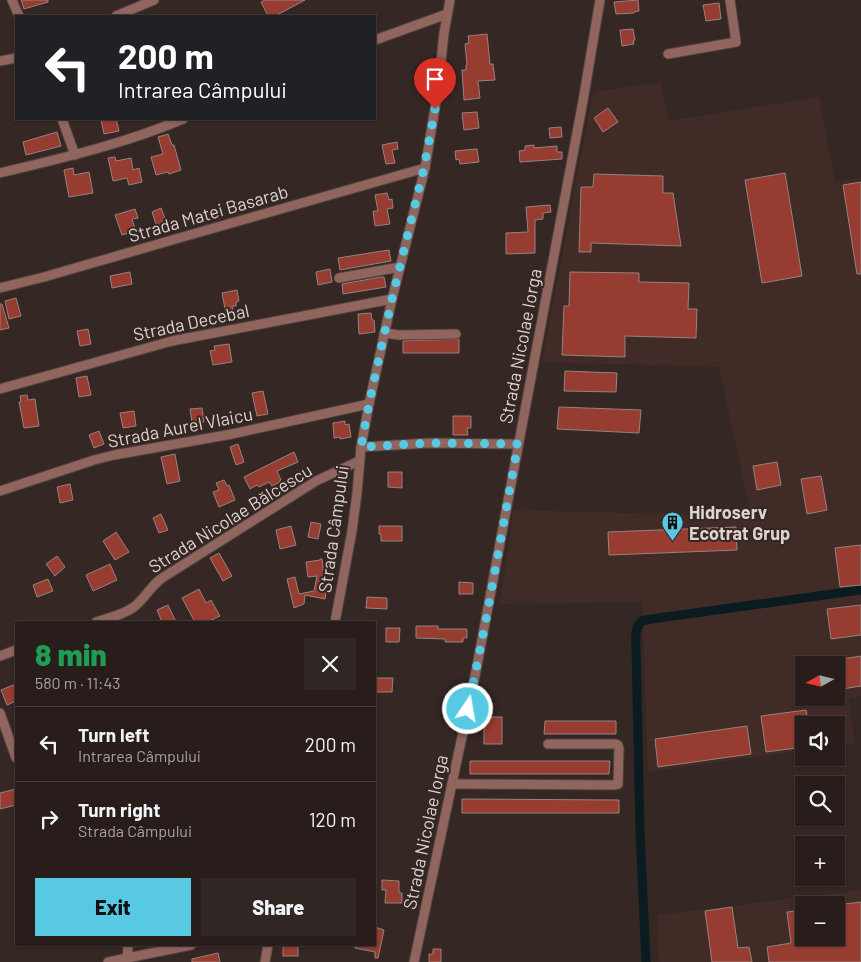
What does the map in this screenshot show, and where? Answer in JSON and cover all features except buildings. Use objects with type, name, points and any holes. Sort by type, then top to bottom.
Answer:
[{"type":"street","points":[[12,0],[19,15]]},
{"type":"street","points":[[118,15],[154,0]]},
{"type":"street","name":"Strada Câmpului","points":[[335,621],[352,530],[361,447],[384,332],[424,168],[438,90],[450,0]]},
{"type":"street","name":"Strada Nicolae Iorga","points":[[414,962],[476,671],[576,140],[600,0]]},
{"type":"street","points":[[668,54],[736,42],[730,0]]},
{"type":"street","points":[[376,40],[447,14]]},
{"type":"street","points":[[0,62],[15,58]]},
{"type":"street","points":[[62,120],[75,155]]},
{"type":"street","points":[[0,173],[116,144],[181,120]]},
{"type":"street","name":"Strada Matei Basarab","points":[[0,288],[424,168]]},
{"type":"street","points":[[339,278],[400,267]]},
{"type":"street","name":"Strada Decebal","points":[[0,389],[172,341],[392,299]]},
{"type":"street","points":[[384,332],[399,335],[456,334]]},
{"type":"street","name":"Strada Aurel Vlaicu","points":[[0,491],[114,455],[232,434],[369,404]]},
{"type":"street","points":[[361,447],[430,443],[518,444]]},
{"type":"street","name":"Strada Nicolae Bălcescu","points":[[99,621],[116,616],[133,607],[162,578],[316,481],[359,461]]},
{"type":"street","points":[[0,656],[15,650]]},
{"type":"street","points":[[0,713],[15,755]]},
{"type":"street","points":[[452,784],[618,784],[618,745],[548,744]]},
{"type":"street","points":[[127,960],[128,946]]},
{"type":"street","points":[[108,962],[127,960],[186,946]]},
{"type":"street","points":[[265,962],[268,946]]},
{"type":"shaded area","points":[[661,82],[669,121],[819,97],[835,181],[861,178],[861,696],[849,698],[854,743],[845,744],[845,716],[795,716],[795,751],[648,772],[642,602],[499,604],[513,510],[751,516],[719,367],[542,362],[593,92]]},
{"type":"shaded area","points":[[861,890],[861,962],[659,962],[657,915],[795,898],[795,946],[845,946],[845,896],[812,896]]},
{"type":"waterway","points":[[646,962],[640,830],[636,642],[639,623],[651,619],[861,590]]},
{"type":"place","name":"Hidroserv Ecotrat Grup","points":[[673,541]]},
{"type":"route","points":[[435,109],[424,168],[392,299],[361,447],[430,443],[518,444],[468,709]]}]
